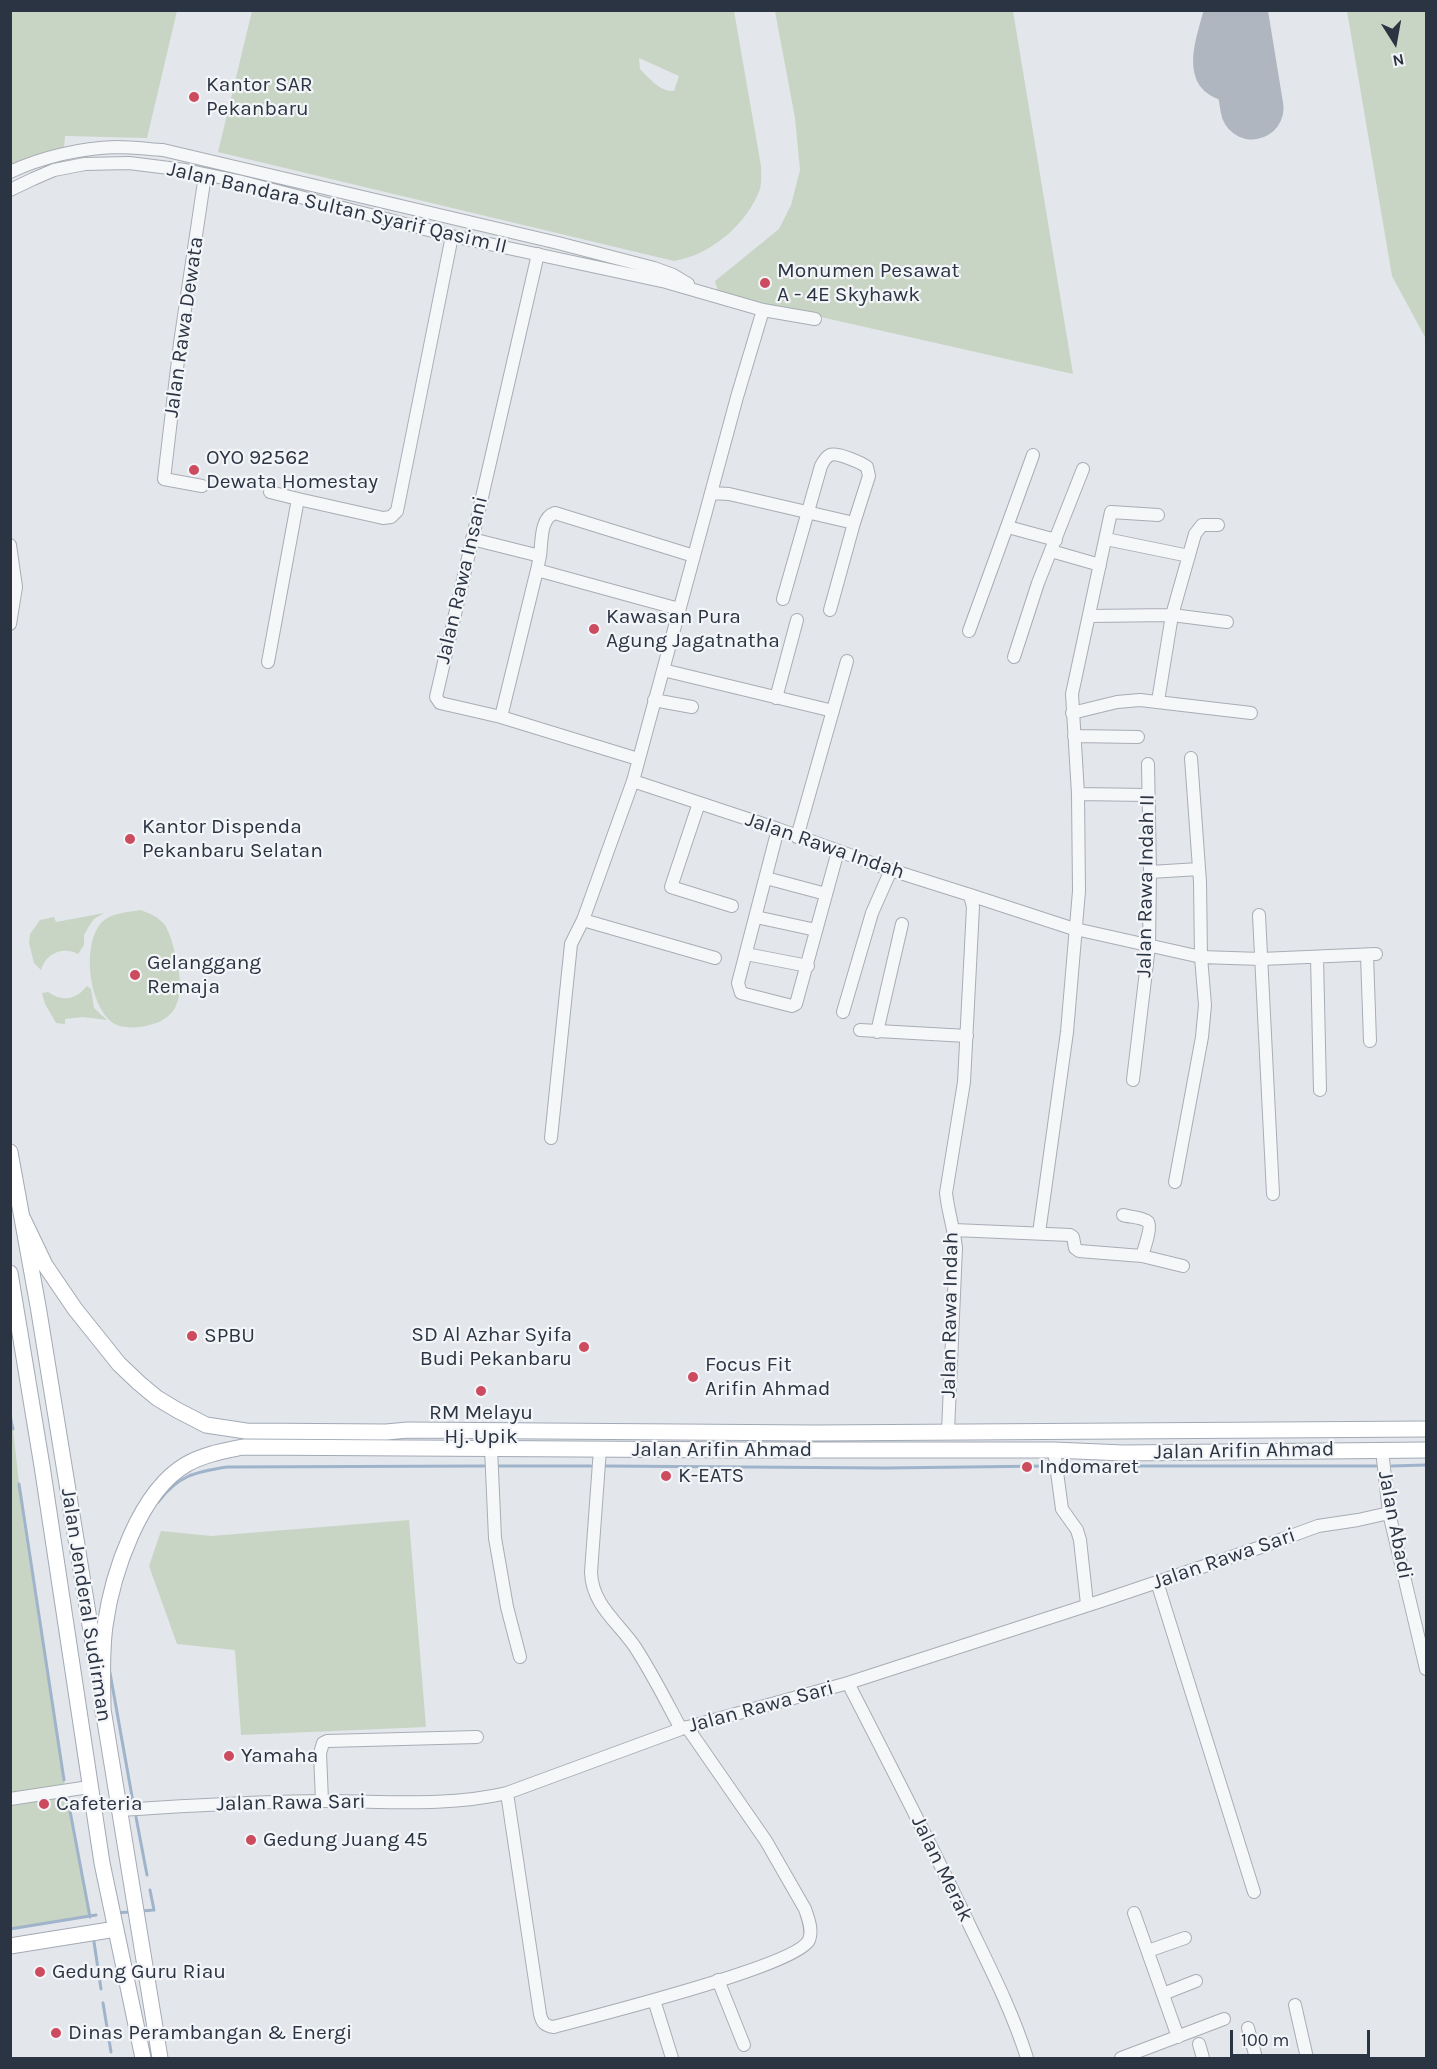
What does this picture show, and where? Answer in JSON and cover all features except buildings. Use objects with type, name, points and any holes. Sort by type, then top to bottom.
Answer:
[{"type":"main road","name":"Jalan Jenderal Sudirman","points":[[10,1152],[23,1219],[160,2058]]},
{"type":"main road","name":"Jalan Arifin Ahmad","points":[[23,1219],[50,1273],[75,1309],[119,1364],[158,1398],[206,1425],[246,1431],[746,1433],[948,1427],[1426,1429]]},
{"type":"main road","name":"Jalan Jenderal Sudirman","points":[[10,1273],[42,1466],[89,1787],[102,1863],[142,2058]]},
{"type":"main road","points":[[36,1435],[58,1432]]},
{"type":"main road","points":[[745,1450],[746,1433]]},
{"type":"main road","name":"Jalan Arifin Ahmad","points":[[103,1713],[105,1626],[121,1565],[141,1513],[162,1484],[181,1468],[215,1452],[243,1447],[1054,1450],[1123,1453],[1426,1449]]},
{"type":"main road","points":[[42,1466],[63,1463]]},
{"type":"main road","points":[[10,1946],[116,1929]]},
{"type":"street","name":"Jalan Bandara Sultan Syarif Qasim II","points":[[10,172],[26,164],[70,152],[116,147],[163,150],[558,243],[654,268],[673,275],[704,294]]},
{"type":"street","name":"Jalan Bandara Sultan Syarif Qasim II","points":[[10,190],[54,170],[85,164],[129,163],[185,170],[238,181],[452,236],[666,282],[704,294]]},
{"type":"street","name":"Jalan Rawa Dewata","points":[[202,486],[164,479],[180,343],[205,175]]},
{"type":"street","points":[[287,194],[290,180]]},
{"type":"street","points":[[270,492],[383,518],[391,517],[397,511],[452,236]]},
{"type":"street","name":"Jalan Rawa Insani","points":[[538,254],[435,693],[440,703],[501,717],[639,759]]},
{"type":"street","points":[[704,294],[763,310],[815,319]]},
{"type":"street","points":[[551,1138],[571,944],[583,920],[633,781],[678,609],[763,310]]},
{"type":"street","points":[[783,600],[821,466],[827,457],[835,454],[862,463],[869,471],[830,610]]},
{"type":"street","points":[[969,631],[1033,455]]},
{"type":"street","points":[[1014,657],[1038,583],[1083,469]]},
{"type":"street","points":[[711,493],[729,494],[854,524]]},
{"type":"street","points":[[268,662],[298,499]]},
{"type":"street","points":[[1039,1233],[1067,1032],[1079,891],[1078,794],[1072,712],[1074,684],[1111,512],[1158,515]]},
{"type":"street","points":[[501,717],[537,570],[545,521],[549,515],[555,513],[694,556]]},
{"type":"street","points":[[1158,701],[1172,615],[1198,527],[1206,524],[1218,525]]},
{"type":"street","points":[[1008,527],[1100,565]]},
{"type":"street","points":[[1106,539],[1189,556]]},
{"type":"street","points":[[472,540],[540,555]]},
{"type":"street","points":[[10,545],[16,587],[10,624]]},
{"type":"street","points":[[537,570],[678,609]]},
{"type":"street","points":[[1089,616],[1172,615],[1227,622]]},
{"type":"street","points":[[776,698],[797,620]]},
{"type":"street","points":[[797,837],[847,661]]},
{"type":"street","points":[[663,670],[833,711]]},
{"type":"street","points":[[654,699],[692,707]]},
{"type":"street","points":[[1072,712],[1128,700],[1158,701],[1251,713]]},
{"type":"street","points":[[1074,736],[1137,737]]},
{"type":"street","points":[[1174,1182],[1204,1020],[1199,868],[1191,758]]},
{"type":"street","name":"Jalan Rawa Indah II","points":[[1133,1080],[1149,946],[1148,764]]},
{"type":"street","name":"Jalan Rawa Indah","points":[[633,781],[970,895],[973,908],[967,1036],[961,1104],[946,1193],[956,1248],[948,1427]]},
{"type":"street","points":[[1078,794],[1148,795]]},
{"type":"street","points":[[699,803],[671,887],[732,906]]},
{"type":"street","points":[[778,829],[738,983],[741,993],[792,1006],[797,1000],[838,851]]},
{"type":"street","points":[[1150,872],[1199,868]]},
{"type":"street","points":[[843,1012],[872,913],[891,870]]},
{"type":"street","points":[[766,878],[826,894]]},
{"type":"street","points":[[970,895],[1076,929],[1201,957],[1261,959],[1372,955],[1370,1041]]},
{"type":"street","points":[[1259,915],[1273,1194]]},
{"type":"street","points":[[756,917],[816,930]]},
{"type":"street","points":[[583,920],[716,958]]},
{"type":"street","points":[[877,1032],[902,924]]},
{"type":"street","points":[[746,954],[808,966]]},
{"type":"street","points":[[1317,957],[1320,1090]]},
{"type":"street","points":[[860,1030],[967,1036]]},
{"type":"street","points":[[1123,1215],[1149,1223],[1150,1228],[1142,1256]]},
{"type":"street","points":[[954,1230],[1072,1235],[1075,1248],[1079,1251],[1142,1256],[1183,1266]]},
{"type":"street","points":[[491,1448],[495,1538],[507,1607],[520,1657]]},
{"type":"street","points":[[507,1793],[540,2014],[544,2024],[554,2027],[718,1980],[794,1953],[804,1947],[809,1940],[809,1921],[795,1890],[766,1841],[684,1728],[635,1648],[619,1625],[606,1614],[592,1587],[591,1572],[600,1449]]},
{"type":"street","points":[[1054,1450],[1062,1509],[1077,1530],[1080,1540],[1087,1604]]},
{"type":"street","name":"Jalan Abadi","points":[[1382,1450],[1389,1513],[1426,1669]]},
{"type":"street","name":"Jalan Rawa Sari","points":[[118,1810],[215,1804],[322,1801],[446,1802],[483,1799],[507,1793],[684,1728],[848,1683],[1157,1582],[1318,1526],[1389,1513]]},
{"type":"street","points":[[1157,1582],[1254,1892]]},
{"type":"street","name":"Jalan Merak","points":[[848,1683],[928,1838],[1002,1993],[1017,2025],[1027,2058]]},
{"type":"street","points":[[322,1801],[320,1753],[323,1743],[327,1741],[477,1737]]},
{"type":"street","points":[[10,1798],[89,1787]]},
{"type":"street","points":[[1134,1913],[1178,2037]]},
{"type":"street","points":[[1148,1951],[1185,1938]]},
{"type":"street","points":[[718,1980],[744,2045]]},
{"type":"street","points":[[1163,1994],[1196,1981]]},
{"type":"street","points":[[654,2000],[672,2058]]},
{"type":"street","points":[[1295,2005],[1307,2058]]},
{"type":"street","points":[[1122,2058],[1224,2019]]},
{"type":"street","points":[[1248,2028],[1256,2058]]},
{"type":"street","points":[[1199,2044],[1203,2058]]},
{"type":"green space","points":[[10,11],[177,11],[147,138],[65,136],[64,149],[11,169]]},
{"type":"green space","points":[[252,11],[734,11],[761,166],[761,180],[754,202],[737,226],[714,245],[688,258],[674,261],[218,152]],"holes":[[[639,58],[679,76],[674,91],[664,89],[655,84],[640,69]]]},
{"type":"green space","points":[[775,11],[1013,11],[1073,374],[719,294],[715,281],[779,229],[791,205],[800,170],[795,118]]},
{"type":"green space","points":[[1347,11],[1426,11],[1426,339],[1392,276]]},
{"type":"green space","name":"Gelanggang Remaja","points":[[141,910],[159,919],[167,929],[178,966],[180,992],[175,1008],[164,1020],[145,1026],[126,1027],[113,1023],[98,1003],[91,974],[91,945],[95,932],[106,919],[120,913]]},
{"type":"green space","points":[[104,913],[94,919],[89,926],[84,935],[84,945],[78,954],[61,951],[51,955],[41,970],[34,963],[29,943],[30,934],[40,920],[54,917],[56,922]]},
{"type":"green space","points":[[87,986],[91,989],[94,1008],[107,1020],[83,1017],[65,1019],[65,1024],[56,1023],[45,1004],[42,993],[48,992],[58,997],[69,998],[83,991]]},
{"type":"green space","points":[[10,1378],[23,1520],[63,1776],[90,1917],[11,1929]]},
{"type":"green space","points":[[409,1520],[426,1727],[241,1735],[235,1650],[177,1644],[149,1566],[161,1531],[211,1536]]},
{"type":"waterway","points":[[10,1416],[13,1429]]},
{"type":"waterway","points":[[1392,1466],[1426,1465]]},
{"type":"waterway","points":[[158,1502],[173,1486],[188,1476],[227,1467],[484,1466]]},
{"type":"waterway","points":[[499,1466],[591,1466]]},
{"type":"waterway","points":[[606,1466],[885,1468],[1048,1466]]},
{"type":"waterway","points":[[1064,1466],[1376,1466]]},
{"type":"waterway","points":[[19,1484],[64,1780]]},
{"type":"waterway","points":[[110,1673],[133,1802]]},
{"type":"waterway","points":[[67,1795],[90,1917]]},
{"type":"waterway","points":[[136,1817],[147,1875]]},
{"type":"waterway","points":[[141,1911],[154,1910],[150,1890]]},
{"type":"waterway","points":[[116,1913],[129,1912]]},
{"type":"waterway","points":[[10,1929],[96,1915]]},
{"type":"waterway","points":[[94,1942],[101,1989]]},
{"type":"waterway","points":[[103,2003],[111,2052]]},
{"type":"taxiway","points":[[1217,10],[1207,48],[1207,70],[1217,84],[1235,89],[1252,83],[1261,67],[1256,46],[1239,10]]},
{"type":"runway","points":[[1236,10],[1252,108]]},
{"type":"place","name":"Kantor SAR Pekanbaru","points":[[194,97]]},
{"type":"place","name":"Monumen Pesawat A - 4E Skyhawk","points":[[765,283]]},
{"type":"place","name":"OYO 92562 Dewata Homestay","points":[[194,470]]},
{"type":"place","name":"Kawasan Pura Agung Jagatnatha","points":[[594,629]]},
{"type":"place","name":"Kantor Dispenda Pekanbaru Selatan","points":[[130,839]]},
{"type":"place","name":"Gelanggang Remaja","points":[[135,975]]},
{"type":"place","name":"SPBU","points":[[192,1336]]},
{"type":"place","name":"SD Al Azhar Syifa Budi Pekanbaru","points":[[584,1347]]},
{"type":"place","name":"Focus Fit Arifin Ahmad","points":[[693,1377]]},
{"type":"place","name":"RM Melayu Hj. Upik","points":[[481,1391]]},
{"type":"place","name":"Indomaret","points":[[1027,1467]]},
{"type":"place","name":"K-EATS","points":[[666,1476]]},
{"type":"place","name":"Yamaha","points":[[229,1756]]},
{"type":"place","name":"Cafeteria","points":[[44,1804]]},
{"type":"place","name":"Gedung Juang 45","points":[[251,1840]]},
{"type":"place","name":"Gedung Guru Riau","points":[[40,1972]]},
{"type":"place","name":"Dinas Perambangan & Energi","points":[[56,2033]]}]
